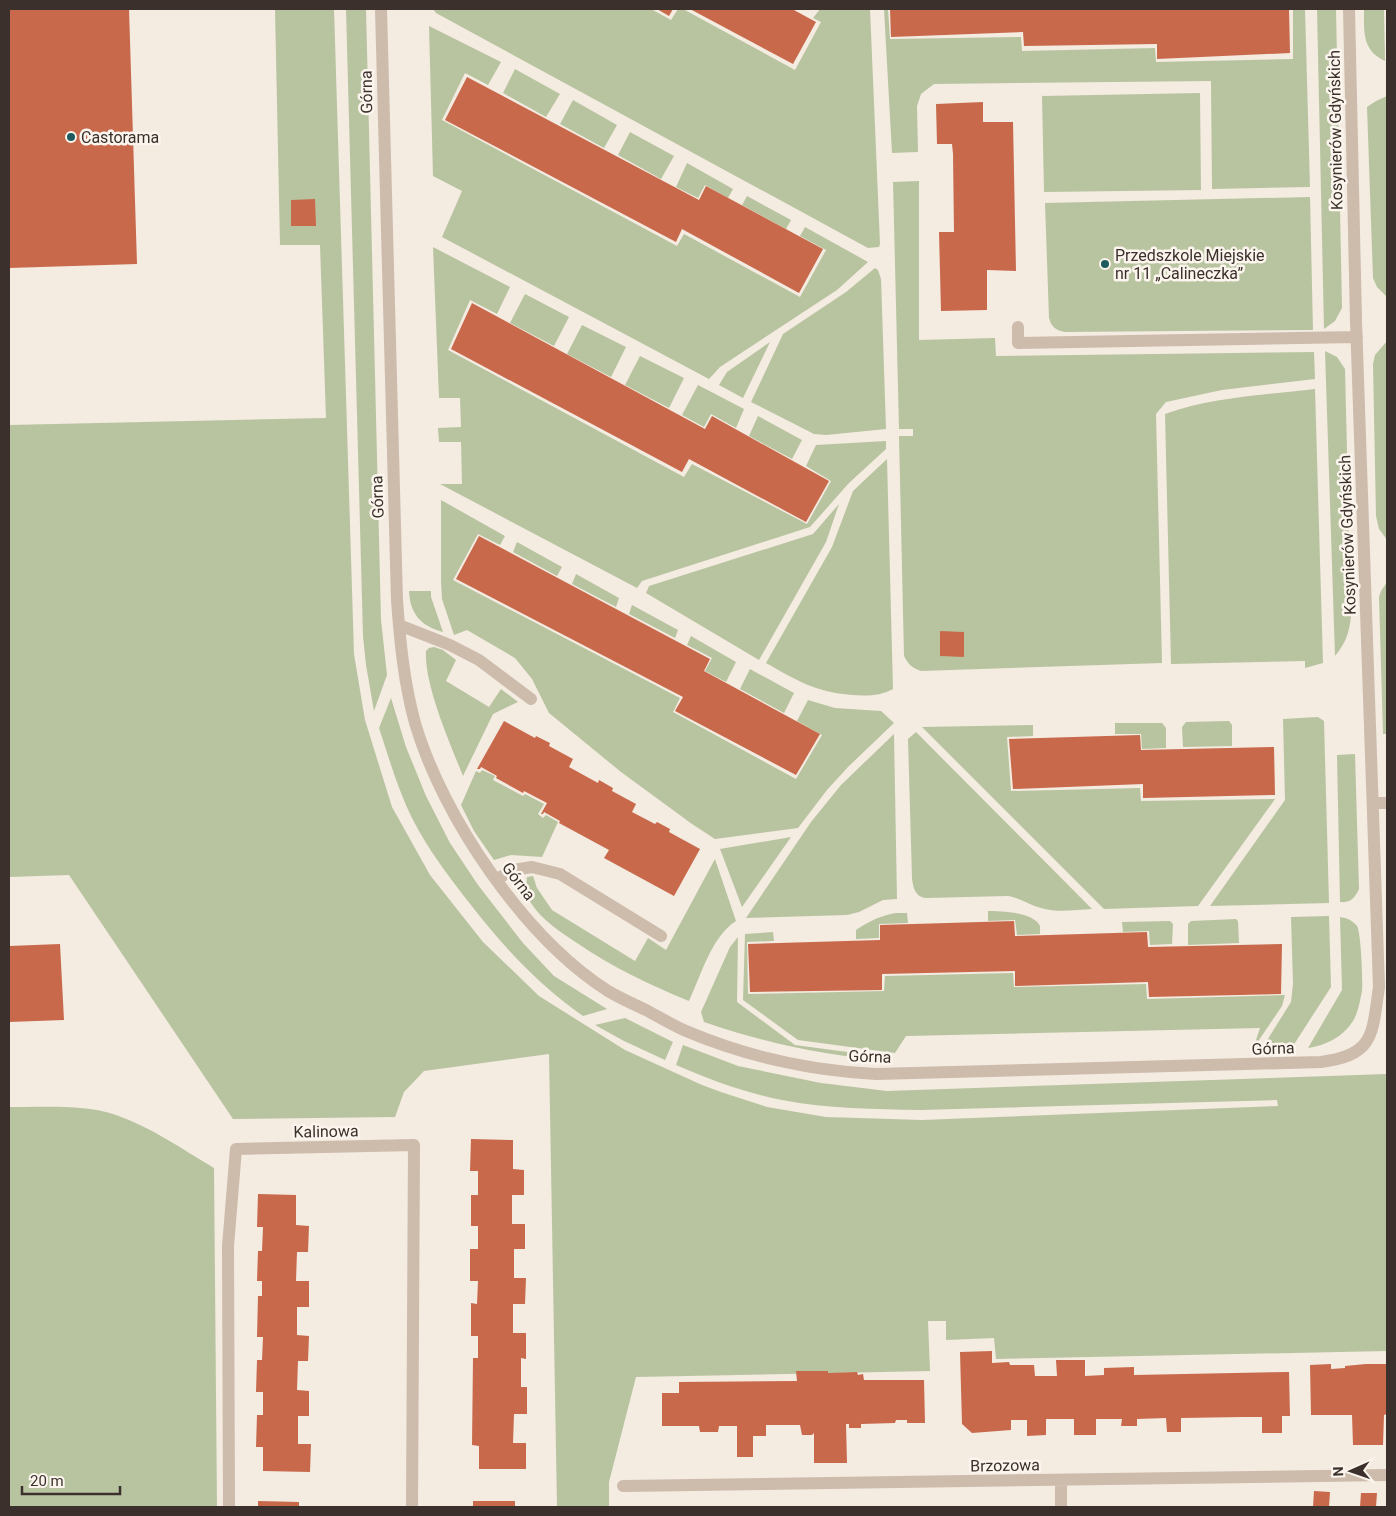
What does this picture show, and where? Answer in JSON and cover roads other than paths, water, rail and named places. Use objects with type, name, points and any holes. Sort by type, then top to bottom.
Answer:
[{"type":"street","name":"Górna","points":[[381,9],[391,425],[399,625],[406,687],[415,723],[429,764],[461,826],[530,923],[572,964],[609,992],[685,1030],[720,1044],[799,1065],[845,1072],[909,1073],[1312,1063],[1337,1060],[1355,1053]]},
{"type":"street","name":"Kosynierów Gdyńskich","points":[[1349,9],[1357,337],[1378,987],[1369,1038],[1355,1053]]},
{"type":"street","points":[[1018,327],[1018,343],[1357,337]]},
{"type":"street","points":[[399,625],[450,645],[479,660],[531,699]]},
{"type":"street","points":[[1373,803],[1387,803]]},
{"type":"street","points":[[497,879],[514,870],[532,867],[560,874],[661,936]]},
{"type":"street","name":"Kalinowa","points":[[229,1507],[228,1246],[236,1150],[414,1145],[412,1507]]},
{"type":"street","name":"Brzozowa","points":[[622,1486],[1387,1475]]},
{"type":"street","points":[[1061,1481],[1061,1507]]},
{"type":"place","name":"Castorama","points":[[71,137]]},
{"type":"place","name":"Przedszkole Miejskie nr 11 „Calineczka”","points":[[1105,264]]}]
